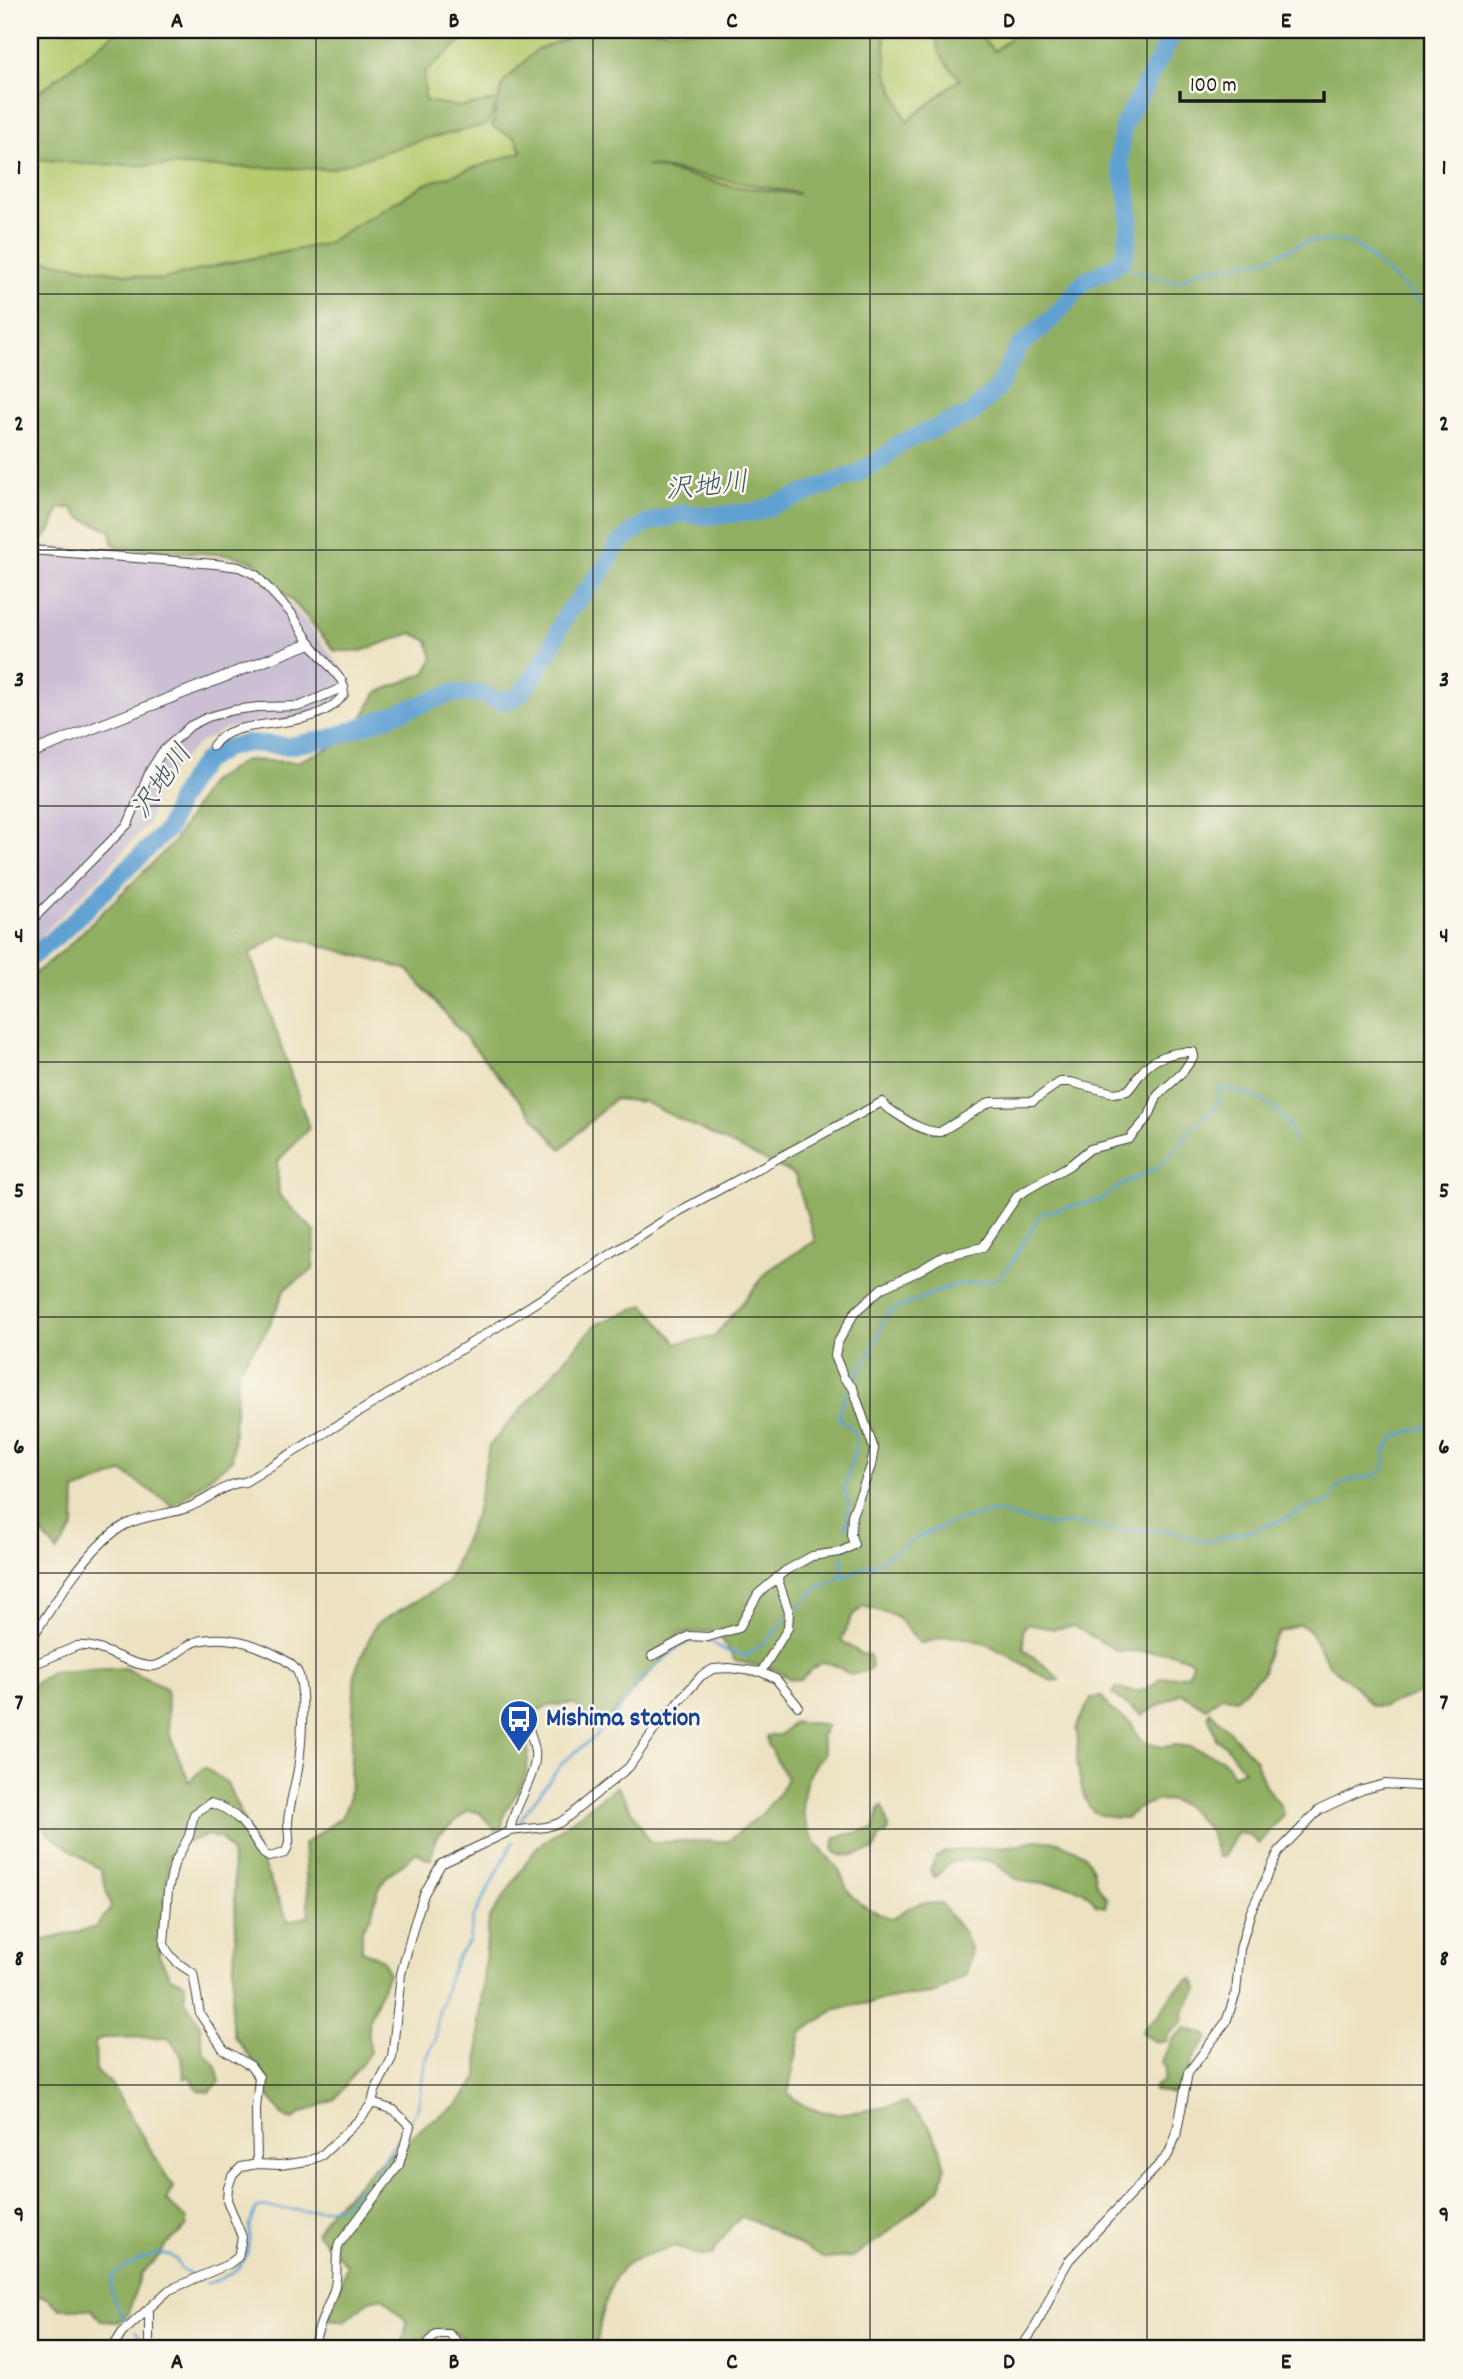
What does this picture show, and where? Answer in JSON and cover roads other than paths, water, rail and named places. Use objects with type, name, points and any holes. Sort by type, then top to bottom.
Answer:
[{"type":"street","points":[[30,550],[239,567],[256,575],[290,612],[310,643],[336,673],[344,687],[344,694],[340,700],[306,718],[229,731],[212,746]]},
{"type":"street","points":[[30,753],[310,643]]},
{"type":"street","points":[[30,922],[128,824],[149,771],[162,752],[190,726],[208,717],[234,710],[258,706],[300,706],[344,687]]},
{"type":"street","points":[[30,1641],[83,1563],[104,1540],[125,1525],[187,1508],[235,1483],[246,1482],[502,1324],[674,1213],[882,1102],[922,1128],[940,1132],[990,1102],[1032,1101],[1060,1082],[1114,1093],[1127,1091],[1142,1071],[1159,1058],[1193,1052],[1193,1059],[1158,1095],[1149,1116],[1129,1139],[1090,1149],[1070,1165],[1018,1195],[983,1247],[944,1255],[906,1278],[882,1288],[855,1312],[837,1344],[835,1356],[844,1378],[853,1388],[874,1454],[852,1515],[853,1545],[840,1552],[812,1556],[777,1577],[758,1594],[739,1628],[708,1637],[689,1636],[652,1656]]},
{"type":"street","points":[[761,1672],[788,1628],[789,1612],[777,1577]]},
{"type":"street","points":[[30,1666],[77,1646],[86,1645],[148,1666],[156,1666],[193,1643],[233,1640],[248,1643],[276,1656],[290,1663],[298,1671],[303,1686],[299,1766],[288,1823],[290,1845],[285,1853],[269,1857],[264,1854],[240,1818],[224,1807],[209,1803],[194,1814],[189,1836],[174,1864],[168,1890],[164,1944],[170,1958],[193,1973],[200,2014],[224,2050],[251,2066],[259,2077],[256,2109],[257,2164]]},
{"type":"street","points":[[111,2349],[122,2333],[169,2290],[229,2264],[238,2257],[242,2237],[227,2200],[232,2176],[241,2167],[308,2161],[322,2155],[360,2119],[372,2103],[391,2057],[401,1974],[424,1894],[441,1864],[510,1831],[547,1827],[569,1816],[629,1767],[655,1729],[701,1676],[712,1670],[729,1668],[761,1672],[776,1679],[798,1706]]},
{"type":"street","points":[[510,1831],[512,1817],[534,1762],[535,1752],[524,1712]]},
{"type":"street","points":[[1018,2349],[1046,2309],[1058,2276],[1070,2259],[1168,2155],[1176,2136],[1188,2073],[1226,2022],[1236,1993],[1240,1949],[1251,1911],[1279,1851],[1319,1810],[1362,1790],[1385,1784],[1433,1787]]},
{"type":"street","points":[[313,2349],[321,2319],[334,2288],[339,2244],[399,2165],[407,2124],[394,2110],[372,2103]]},
{"type":"street","points":[[149,2308],[149,2349]]},
{"type":"street","points":[[428,2349],[436,2334],[449,2334],[466,2349]]},
{"type":"waterway","name":"沢地川","points":[[30,958],[64,930],[168,829],[178,801],[192,777],[205,761],[226,748],[248,743],[288,746],[331,738],[452,693],[482,694],[498,701],[507,700],[520,694],[530,682],[552,646],[565,616],[604,569],[616,547],[647,523],[684,513],[705,516],[756,512],[859,473],[900,443],[971,414],[997,389],[1018,348],[1054,317],[1085,281],[1114,267],[1125,255],[1130,220],[1128,195],[1119,162],[1123,126],[1175,30]]},
{"type":"waterway","points":[[1119,263],[1157,279],[1179,282],[1198,271],[1267,259],[1305,242],[1341,240],[1357,246],[1422,303],[1433,309]]},
{"type":"waterway","points":[[853,1382],[873,1348],[888,1312],[954,1285],[991,1281],[999,1277],[1010,1265],[1041,1213],[1101,1200],[1121,1185],[1155,1169],[1169,1158],[1195,1124],[1210,1112],[1216,1104],[1220,1089],[1247,1094],[1265,1102],[1286,1121],[1295,1143]]},
{"type":"waterway","points":[[846,1528],[849,1505],[844,1489],[856,1445],[851,1428],[839,1418],[840,1407],[849,1389]]},
{"type":"waterway","points":[[794,1611],[819,1587],[876,1563],[919,1537],[954,1521],[993,1512],[1048,1525],[1082,1524],[1115,1531],[1171,1530],[1205,1542],[1257,1529],[1303,1509],[1329,1502],[1342,1484],[1379,1474],[1385,1462],[1385,1452],[1395,1437],[1433,1424]]},
{"type":"waterway","points":[[841,1577],[843,1556]]},
{"type":"waterway","points":[[519,1826],[522,1817],[563,1762],[596,1736],[620,1709],[640,1680],[677,1648],[689,1642],[711,1642],[726,1651],[747,1656],[769,1639],[785,1618]]},
{"type":"waterway","points":[[409,2124],[418,2107],[425,2062],[435,2040],[438,2015],[450,1975],[456,1959],[469,1941],[473,1918],[513,1842]]},
{"type":"waterway","points":[[206,2283],[228,2275],[245,2259],[250,2226],[256,2209],[264,2207],[304,2211],[341,2207],[357,2190],[373,2182],[385,2156],[405,2129]]},
{"type":"waterway","points":[[128,2324],[114,2301],[113,2275],[143,2259],[161,2254],[174,2258],[180,2267],[193,2277]]},
{"type":"waterway","points":[[136,2332],[142,2341],[142,2349]]},
{"type":"place","name":"Mishima station","points":[[519,1753]]}]
